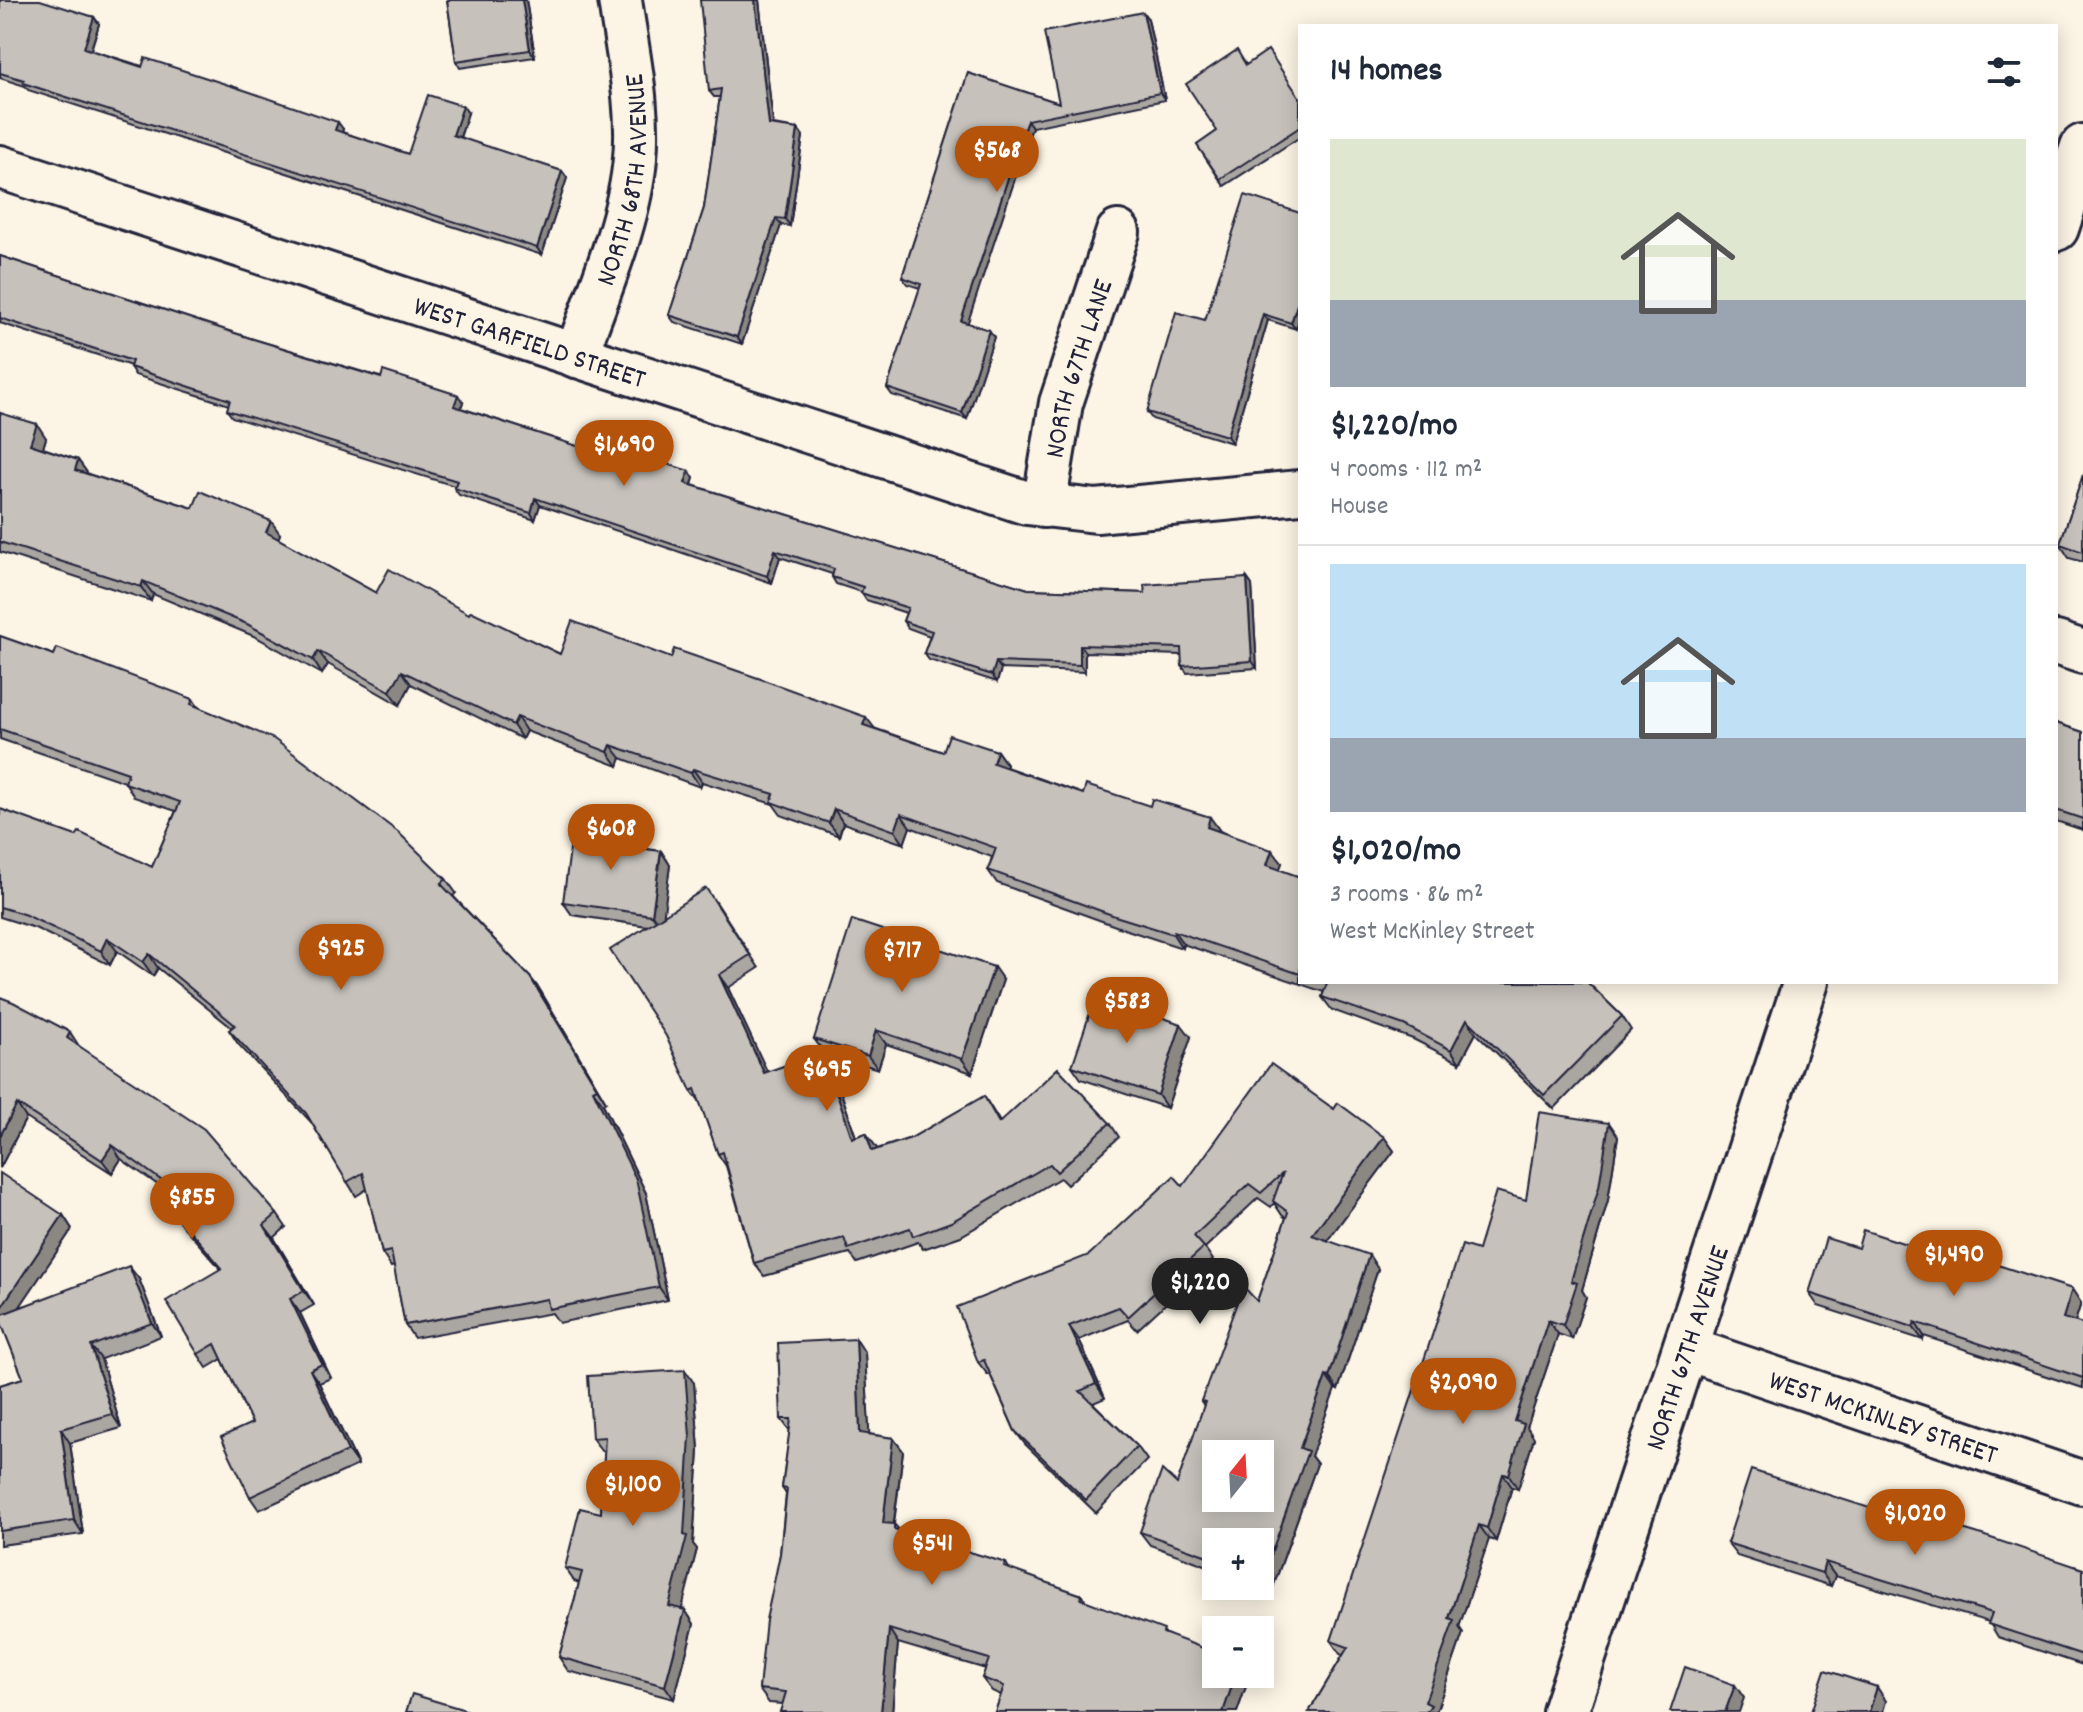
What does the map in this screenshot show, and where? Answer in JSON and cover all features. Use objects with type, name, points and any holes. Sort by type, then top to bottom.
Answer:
[{"type":"main road","points":[[2058,222],[2083,147]]},
{"type":"main road","name":"NORTH 67TH AVENUE","points":[[1565,1712],[1805,984]]},
{"type":"street","name":"NORTH 68TH AVENUE","points":[[576,356],[625,210],[635,159],[634,107],[620,0]]},
{"type":"street","name":"WEST GARFIELD STREET","points":[[0,167],[994,494],[1044,506],[1096,511],[1298,492]]},
{"type":"street","name":"NORTH 67TH LANE","points":[[1044,506],[1061,403],[1118,232]]},
{"type":"street","points":[[2058,644],[2083,652]]},
{"type":"street","name":"WEST MCKINLEY STREET","points":[[1685,1348],[2083,1483]]},
{"type":"building","points":[[0,0],[40,0],[94,17],[84,48],[142,67],[145,58],[244,90],[338,122],[335,130],[408,154],[428,95],[463,106],[453,135],[562,171],[537,248],[0,73]]},
{"type":"building","points":[[447,0],[522,0],[530,50],[456,61]]},
{"type":"building","points":[[700,0],[755,0],[769,125],[798,129],[785,219],[776,218],[737,337],[669,315],[704,208],[721,89],[709,91]]},
{"type":"building","points":[[1143,12],[1160,93],[1027,120],[961,321],[989,330],[962,413],[887,388],[921,284],[902,277],[968,73],[1059,103],[1044,32]]},
{"type":"building","points":[[1237,50],[1246,65],[1268,50],[1298,95],[1298,128],[1220,179],[1197,145],[1217,131],[1186,84]]},
{"type":"building","points":[[1245,195],[1298,212],[1298,301],[1291,323],[1263,314],[1227,436],[1147,412],[1176,312],[1205,320]]},
{"type":"building","points":[[0,256],[381,378],[383,371],[458,395],[454,406],[586,449],[589,439],[689,471],[685,483],[1028,589],[1145,593],[1144,585],[1247,578],[1252,661],[1182,666],[1181,648],[1080,645],[1080,665],[996,662],[992,675],[924,653],[932,631],[903,621],[908,608],[861,593],[863,587],[832,577],[834,569],[775,550],[767,576],[535,498],[531,513],[454,488],[457,481],[227,410],[230,400],[130,367],[132,361],[0,318]]},
{"type":"building","points":[[0,413],[37,424],[30,444],[78,460],[75,470],[193,508],[200,491],[271,521],[266,532],[376,593],[389,569],[469,614],[471,611],[560,654],[572,621],[671,658],[674,649],[758,678],[866,717],[863,725],[943,752],[949,735],[997,751],[993,763],[1083,794],[1086,785],[1150,806],[1152,799],[1210,817],[1207,827],[1272,850],[1267,865],[1298,876],[1298,973],[1174,931],[1173,934],[1115,916],[988,870],[996,848],[901,814],[895,831],[834,809],[829,823],[771,802],[774,794],[693,769],[691,773],[611,745],[608,752],[517,717],[513,725],[402,671],[390,691],[318,651],[313,660],[247,624],[143,581],[141,587],[0,542]]},
{"type":"building","points":[[2083,475],[2083,552],[2060,544]]},
{"type":"building","points":[[0,636],[54,655],[57,648],[193,699],[191,704],[274,739],[398,832],[446,879],[441,884],[530,977],[597,1088],[593,1090],[636,1179],[659,1287],[549,1309],[547,1299],[405,1325],[391,1251],[382,1253],[363,1173],[347,1182],[306,1113],[229,1030],[235,1025],[149,954],[143,962],[107,938],[101,951],[26,915],[0,907],[0,809],[76,836],[79,832],[152,867],[180,802],[125,783],[128,773],[0,729]]},
{"type":"building","points":[[2058,724],[2083,732],[2083,819],[2058,811]]},
{"type":"building","points":[[573,827],[631,835],[629,847],[661,851],[652,915],[563,902]]},
{"type":"building","points":[[706,888],[750,955],[719,975],[764,1073],[823,1052],[852,1138],[866,1133],[872,1151],[911,1138],[984,1096],[999,1123],[1058,1068],[1110,1123],[1057,1172],[1050,1164],[951,1222],[913,1236],[910,1228],[848,1249],[844,1238],[754,1263],[723,1152],[718,1154],[695,1089],[691,1091],[666,1036],[610,950]]},
{"type":"building","points":[[852,920],[994,967],[962,1059],[876,1030],[868,1056],[814,1039]]},
{"type":"building","points":[[1327,984],[1589,984],[1622,1016],[1544,1095],[1467,1019],[1451,1050],[1404,1025],[1322,997]]},
{"type":"building","points":[[1096,995],[1181,1024],[1158,1095],[1072,1066]]},
{"type":"building","points":[[0,997],[70,1032],[67,1038],[204,1129],[277,1214],[264,1225],[304,1291],[290,1299],[322,1364],[310,1370],[348,1451],[250,1497],[221,1437],[252,1423],[215,1344],[198,1354],[166,1301],[222,1268],[172,1210],[186,1198],[112,1145],[102,1160],[17,1104],[0,1136]]},
{"type":"building","points":[[1271,1064],[1334,1109],[1338,1103],[1384,1137],[1312,1235],[1369,1255],[1329,1377],[1326,1376],[1300,1448],[1308,1451],[1274,1545],[1274,1528],[1202,1528],[1202,1554],[1140,1532],[1162,1470],[1177,1484],[1205,1402],[1201,1401],[1243,1286],[1257,1301],[1288,1212],[1273,1201],[1283,1173],[1261,1193],[1249,1184],[1194,1236],[1204,1247],[1128,1317],[1119,1307],[1069,1326],[1096,1384],[1080,1391],[1137,1446],[1086,1500],[1015,1431],[984,1360],[978,1362],[957,1307],[1089,1255],[1174,1176],[1183,1186]]},
{"type":"building","points":[[1539,1112],[1609,1123],[1599,1187],[1571,1281],[1577,1283],[1563,1325],[1548,1320],[1515,1421],[1524,1424],[1509,1475],[1503,1474],[1487,1528],[1479,1525],[1449,1618],[1454,1620],[1425,1702],[1431,1705],[1426,1712],[1309,1712],[1348,1647],[1331,1641],[1462,1245],[1478,1250],[1496,1191],[1526,1200]]},
{"type":"building","points":[[0,1173],[63,1215],[0,1309]]},
{"type":"building","points":[[1863,1230],[1968,1264],[1970,1256],[2072,1289],[2063,1318],[2083,1324],[2083,1378],[1915,1322],[1913,1327],[1809,1293],[1826,1238],[1858,1248]]},
{"type":"building","points":[[129,1266],[152,1323],[91,1346],[112,1414],[61,1429],[74,1520],[0,1531],[0,1385],[23,1378],[0,1315]]},
{"type":"building","points":[[856,1339],[860,1433],[893,1438],[883,1523],[894,1524],[894,1529],[1006,1563],[1004,1567],[1082,1595],[1081,1599],[1202,1648],[1202,1688],[1231,1688],[1223,1712],[995,1712],[1004,1686],[982,1678],[989,1659],[889,1629],[881,1712],[780,1712],[786,1692],[759,1689],[766,1620],[780,1554],[787,1489],[782,1488],[791,1419],[781,1419],[778,1343]]},
{"type":"building","points":[[685,1370],[690,1436],[684,1535],[687,1536],[669,1606],[685,1610],[665,1686],[559,1657],[582,1572],[565,1568],[580,1508],[601,1513],[605,1437],[592,1438],[588,1376]]},
{"type":"building","points":[[1751,1470],[1885,1513],[1887,1507],[1976,1533],[2083,1569],[2083,1655],[1988,1624],[1992,1613],[1825,1562],[1822,1573],[1727,1543]]},
{"type":"building","points":[[1685,1667],[1735,1685],[1725,1712],[1670,1712]]},
{"type":"building","points":[[1825,1670],[1877,1687],[1869,1712],[1811,1712]]},
{"type":"building","points":[[412,1694],[472,1712],[406,1712]]}]
